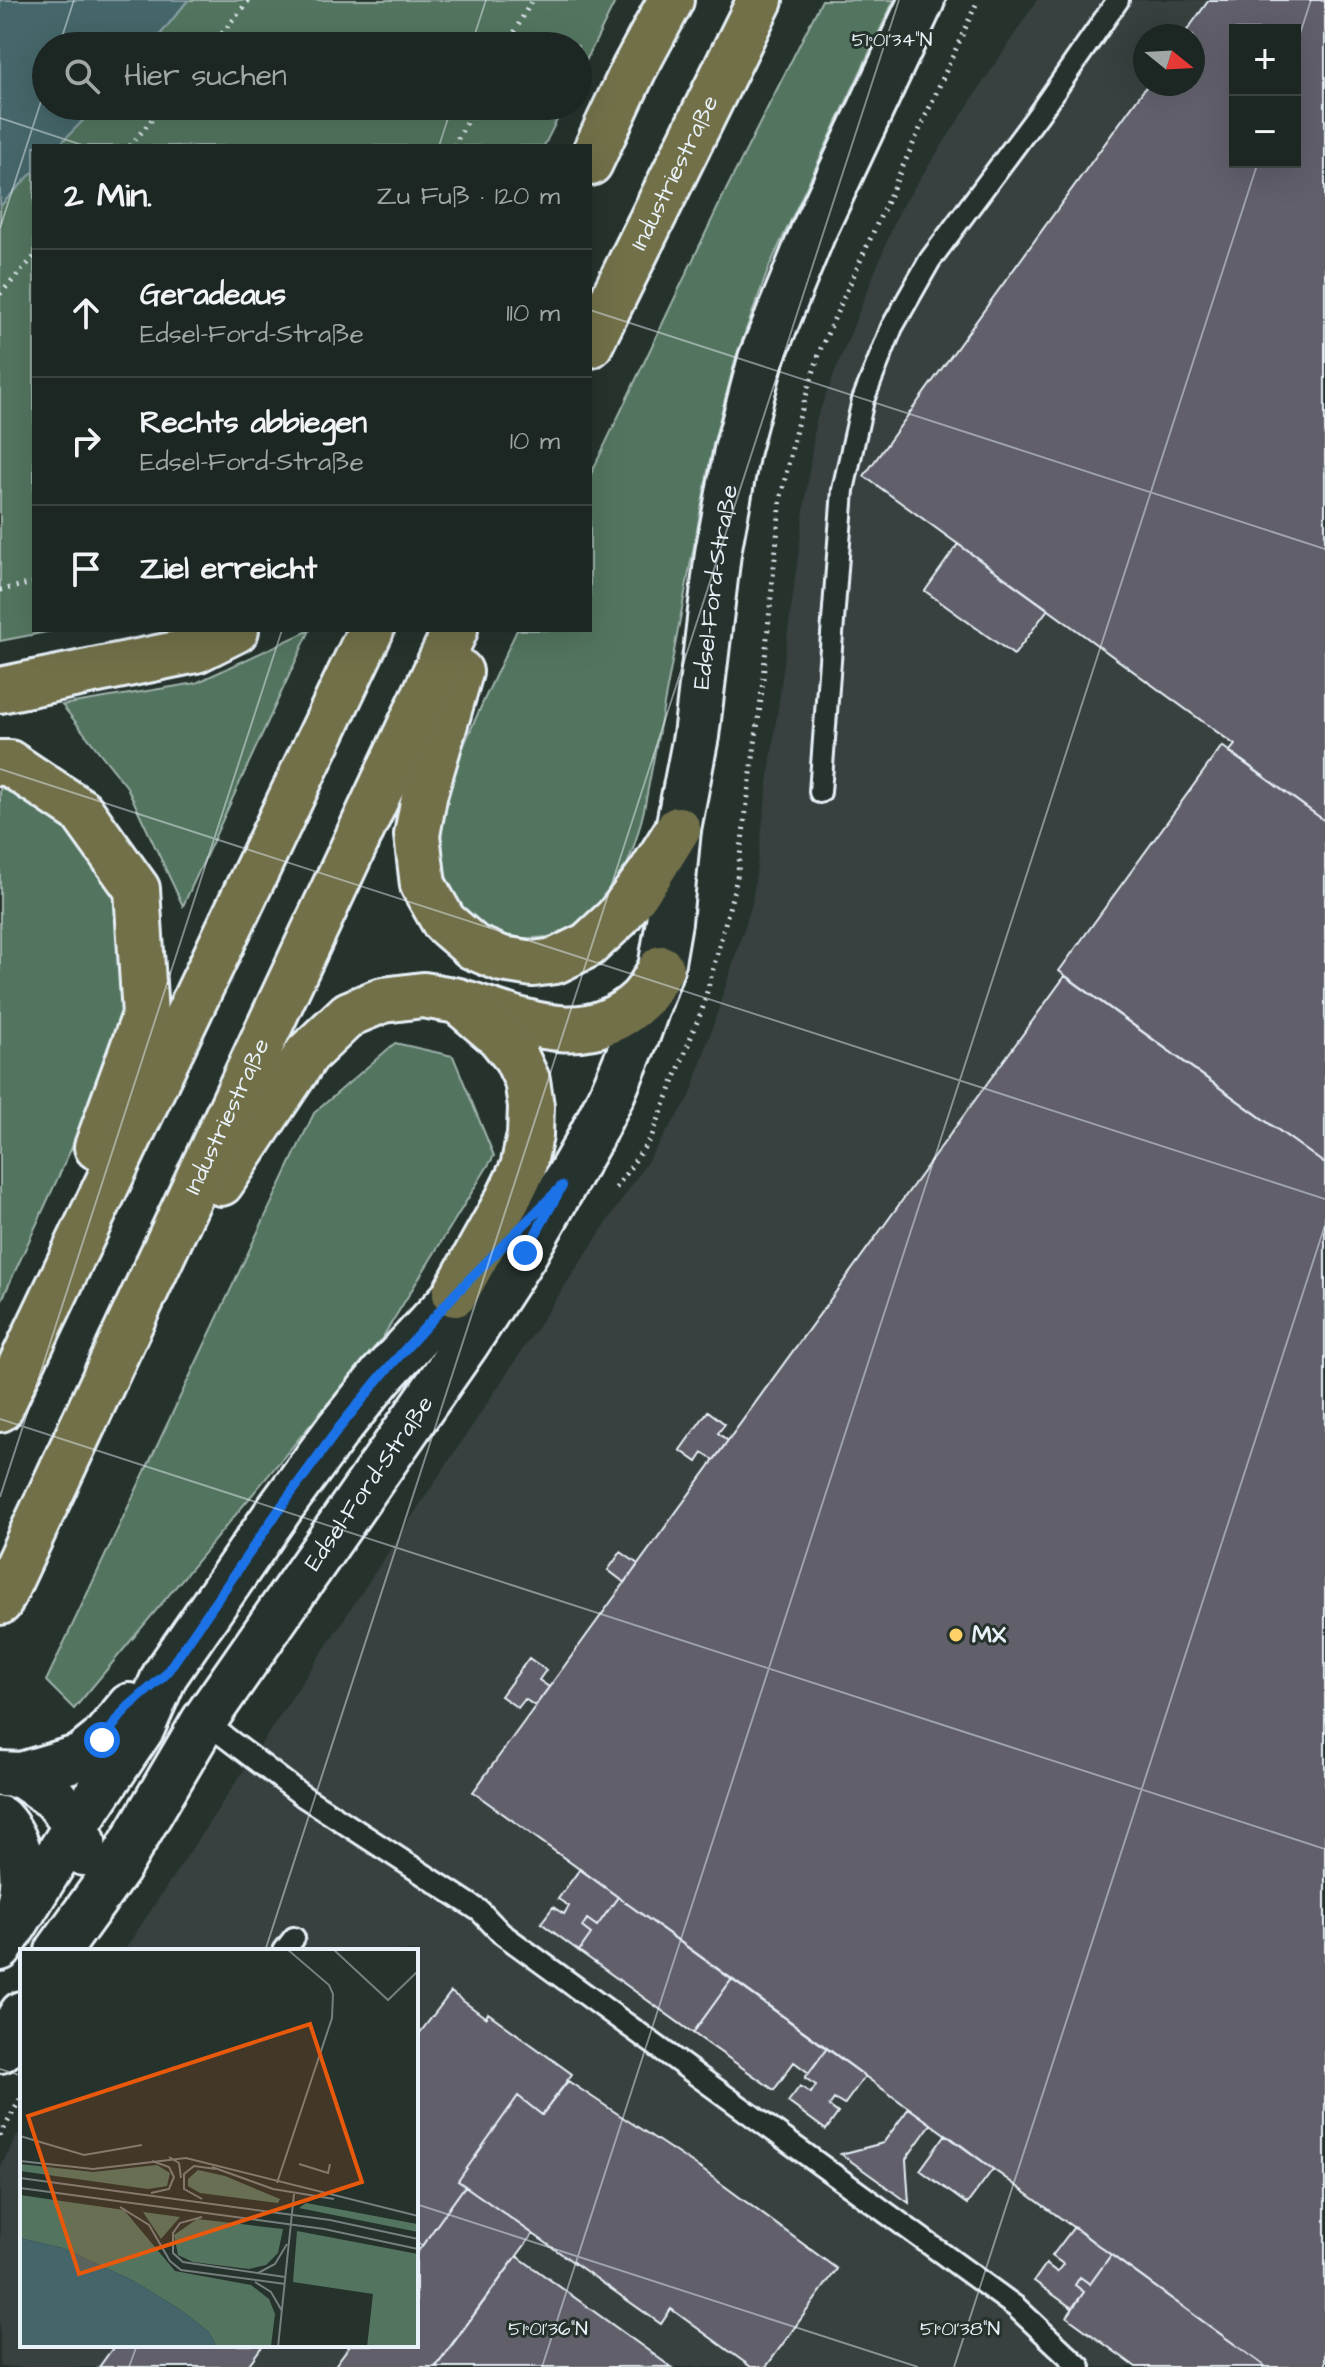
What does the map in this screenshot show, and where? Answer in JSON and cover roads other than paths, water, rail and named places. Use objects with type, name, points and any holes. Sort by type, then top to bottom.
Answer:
[{"type":"highway","points":[[591,144],[671,0]]},
{"type":"highway","name":"Industriestraße","points":[[592,341],[760,0]]},
{"type":"highway","points":[[592,159],[634,69]]},
{"type":"highway","points":[[0,690],[196,650],[232,632]]},
{"type":"highway","points":[[4,1400],[370,632]]},
{"type":"highway","name":"Industriestraße","points":[[0,1602],[454,632]]},
{"type":"highway","points":[[471,632],[425,792],[417,835],[423,885],[444,922],[473,947],[502,959],[533,964],[555,961],[588,945],[617,918],[678,829]]},
{"type":"highway","points":[[0,763],[9,763],[81,811],[137,889],[145,1015],[4,1400]]},
{"type":"highway","points":[[150,1283],[307,1054],[349,1014],[383,1000],[423,995],[458,1001],[544,1027],[565,1030],[595,1026],[619,1017],[643,998],[661,968]]},
{"type":"highway","points":[[455,1294],[523,1168],[530,1135],[531,1106],[527,1080],[516,1057],[499,1036],[458,1001]]},
{"type":"street","name":"Edsel-Ford-Straße","points":[[58,1949],[117,1869],[204,1721],[466,1344],[525,1253],[613,1092],[661,968],[678,829],[696,736],[721,539],[737,450],[761,359],[813,232],[922,0]]},
{"type":"street","name":"Edsel-Ford-Straße","points":[[5,1939],[142,1728],[165,1675],[339,1428],[455,1294],[562,1186]]},
{"type":"street","name":"Edsel-Ford-Straße","points":[[7,1779],[81,1757],[102,1740],[127,1708],[165,1675]]},
{"type":"street","name":"Edsel-Ford-Straße","points":[[76,1826],[108,1818],[141,1804],[169,1778]]},
{"type":"street","points":[[7,1779],[55,1798],[76,1826]]},
{"type":"street","points":[[0,1819],[11,1831],[20,1856],[23,1879],[19,1907],[5,1939]]},
{"type":"street","name":"Edsel-Ford-Straße","points":[[58,1949],[84,1866],[83,1841],[76,1826]]},
{"type":"street","points":[[0,2050],[20,2017]]},
{"type":"lane","points":[[820,792],[843,490],[863,400],[892,327],[930,260],[1038,115],[1118,0]]},
{"type":"lane","points":[[204,1721],[303,1796],[480,1911],[501,1933],[1016,2307],[1080,2367]]},
{"type":"water","points":[[0,0],[188,0],[162,32],[32,32],[32,120],[83,120],[60,144],[32,144],[32,173],[0,206]]},
{"type":"place","name":"MX","points":[[956,1635]]}]
